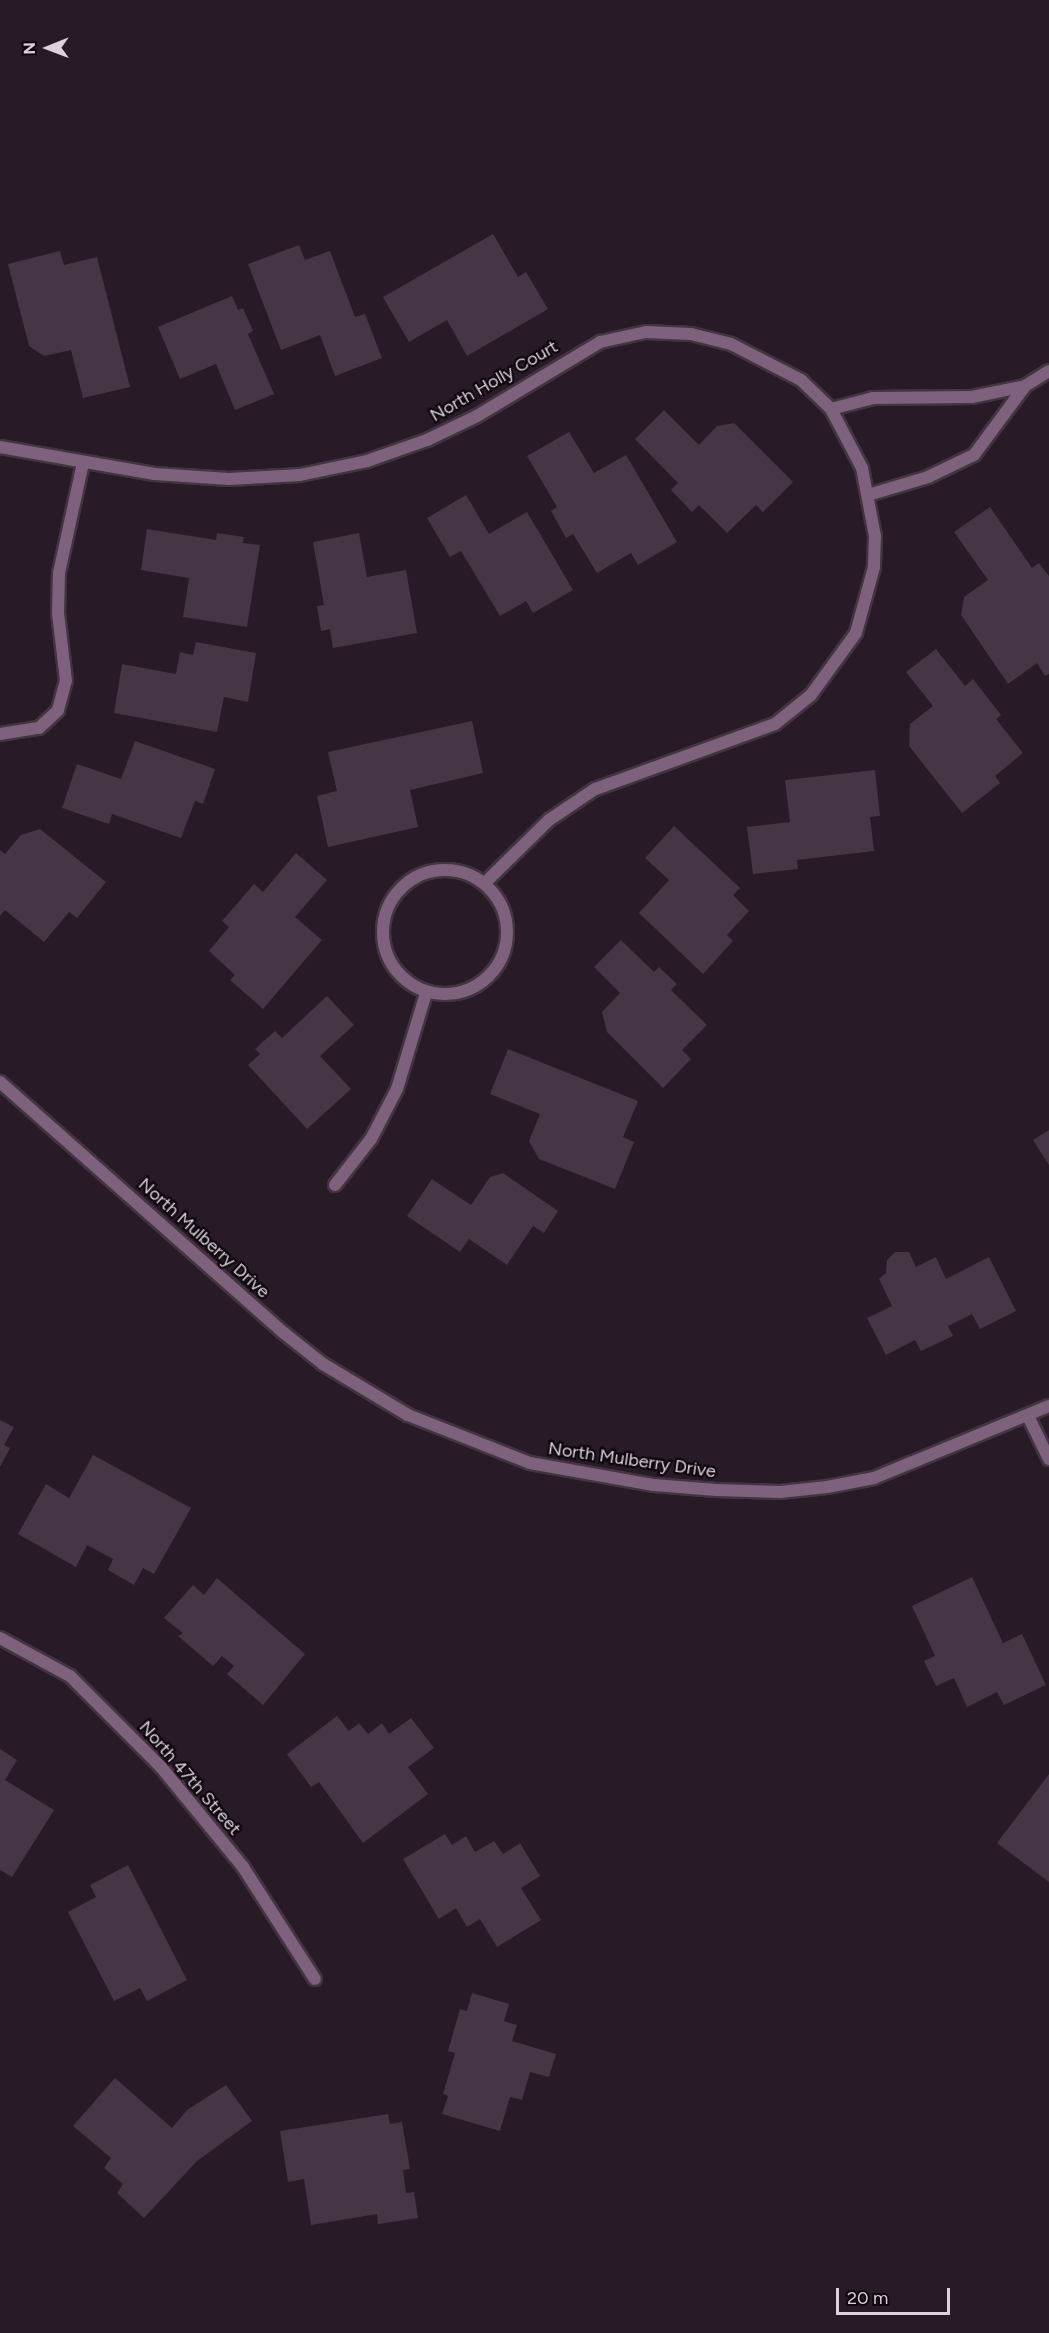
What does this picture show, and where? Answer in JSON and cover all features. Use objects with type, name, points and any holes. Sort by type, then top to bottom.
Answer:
[{"type":"street","name":"North Holly Court","points":[[0,447],[25,448],[83,463],[155,474],[229,479],[300,475],[367,461],[427,440],[477,416],[600,342],[646,332],[691,334],[731,344],[801,380],[831,409],[862,468],[875,536],[868,598],[856,633],[811,695],[775,724],[721,747],[595,789],[549,820],[485,884]]},
{"type":"street","points":[[831,409],[873,398],[972,397],[1025,386],[1049,371]]},
{"type":"street","points":[[867,495],[928,477],[974,455],[1025,386]]},
{"type":"street","points":[[0,734],[39,728],[58,710],[66,681],[58,613],[59,573],[83,463]]},
{"type":"street","points":[[433,870],[460,871],[485,884],[502,906],[508,935],[500,963],[481,984],[454,994],[426,993],[402,978],[387,956],[382,928],[390,902],[408,881],[433,870]]},
{"type":"street","points":[[334,1185],[371,1139],[397,1089],[426,993]]},
{"type":"street","name":"North Mulberry Drive","points":[[0,1082],[284,1334],[323,1364],[408,1414],[530,1464],[654,1485],[780,1492],[874,1478],[1049,1406]]},
{"type":"street","points":[[1028,1416],[1049,1460]]},
{"type":"street","name":"North 47th Street","points":[[0,1638],[70,1676],[161,1767],[243,1867],[315,1979]]},
{"type":"building","points":[[493,234],[518,277],[526,272],[548,309],[467,356],[447,320],[409,342],[383,297]]},
{"type":"building","points":[[299,245],[305,260],[330,251],[355,317],[365,314],[382,358],[335,376],[320,335],[281,350],[248,264]]},
{"type":"building","points":[[60,251],[64,265],[97,257],[130,387],[83,398],[71,350],[44,356],[29,346],[8,264]]},
{"type":"building","points":[[232,296],[238,310],[243,308],[253,331],[248,334],[274,394],[235,410],[216,364],[180,379],[158,327]]},
{"type":"building","points":[[664,410],[699,445],[717,426],[734,423],[793,482],[763,512],[756,505],[727,533],[699,505],[692,512],[671,490],[678,483],[635,439]]},
{"type":"building","points":[[569,432],[594,473],[626,455],[677,542],[638,565],[631,553],[597,573],[573,534],[566,538],[551,511],[557,507],[527,456]]},
{"type":"building","points":[[466,495],[489,534],[527,512],[573,590],[533,613],[526,601],[500,616],[461,551],[450,557],[427,518]]},
{"type":"building","points":[[990,507],[1032,568],[1039,563],[1049,576],[1049,674],[1045,676],[1037,663],[1008,684],[961,615],[964,597],[988,580],[954,532]]},
{"type":"building","points":[[147,529],[216,540],[217,533],[244,537],[243,543],[260,545],[247,627],[183,617],[189,578],[141,570]]},
{"type":"building","points":[[359,533],[367,577],[406,570],[417,633],[333,648],[330,629],[321,631],[317,606],[324,605],[313,542]]},
{"type":"building","points":[[196,642],[256,653],[248,702],[224,697],[217,732],[114,713],[122,664],[176,674],[180,652],[193,655]]},
{"type":"building","points":[[936,649],[965,686],[973,679],[1001,715],[996,719],[1023,753],[995,776],[1000,783],[962,813],[909,746],[910,724],[933,706],[906,672]]},
{"type":"building","points":[[472,721],[483,773],[410,790],[418,827],[328,847],[317,796],[337,791],[328,752]]},
{"type":"building","points":[[135,741],[215,769],[203,804],[195,801],[181,838],[112,814],[109,824],[62,808],[77,764],[121,779]]},
{"type":"building","points":[[875,770],[880,816],[870,817],[874,851],[797,860],[798,869],[753,874],[747,827],[790,822],[785,780]]},
{"type":"building","points":[[674,826],[740,888],[733,895],[749,911],[727,935],[733,941],[703,974],[639,913],[669,880],[645,858]]},
{"type":"building","points":[[40,829],[106,882],[77,918],[69,912],[44,942],[5,910],[0,916],[0,850],[5,854],[21,835]]},
{"type":"building","points":[[296,853],[327,880],[295,917],[322,940],[263,1009],[230,980],[235,975],[209,951],[229,927],[222,921],[254,884],[263,892]]},
{"type":"building","points":[[621,940],[654,972],[659,967],[677,984],[671,990],[707,1025],[682,1050],[691,1059],[663,1088],[607,1032],[602,1012],[620,993],[594,967]]},
{"type":"building","points":[[327,996],[354,1025],[320,1056],[351,1089],[307,1129],[248,1065],[260,1054],[255,1049],[275,1031],[282,1038]]},
{"type":"building","points":[[508,1049],[638,1101],[623,1137],[634,1142],[615,1189],[539,1159],[529,1141],[540,1114],[490,1094]]},
{"type":"building","points":[[1049,1130],[1049,1165],[1033,1140]]},
{"type":"building","points":[[503,1173],[558,1211],[544,1233],[533,1226],[507,1265],[469,1239],[460,1252],[407,1216],[432,1179],[471,1205],[490,1177]]},
{"type":"building","points":[[895,1252],[909,1252],[916,1267],[936,1257],[946,1279],[989,1257],[1016,1311],[980,1329],[972,1314],[948,1326],[953,1336],[921,1351],[915,1340],[886,1355],[867,1318],[892,1306],[879,1279],[886,1273],[887,1260]]},
{"type":"building","points":[[0,1420],[14,1427],[4,1445],[10,1448],[0,1467]]},
{"type":"building","points":[[93,1455],[191,1508],[154,1574],[143,1568],[134,1585],[108,1570],[113,1559],[87,1545],[76,1567],[18,1534],[46,1484],[69,1498]]},
{"type":"building","points":[[972,1577],[1003,1643],[1022,1634],[1046,1685],[1004,1705],[997,1692],[967,1707],[954,1678],[936,1686],[924,1661],[935,1656],[912,1606]]},
{"type":"building","points":[[217,1578],[305,1654],[263,1705],[227,1674],[234,1666],[222,1656],[213,1666],[178,1636],[183,1633],[164,1618],[193,1585],[204,1595]]},
{"type":"building","points":[[337,1716],[349,1731],[359,1723],[368,1734],[382,1723],[389,1734],[411,1718],[434,1748],[408,1767],[428,1794],[363,1843],[319,1782],[311,1787],[287,1754]]},
{"type":"building","points":[[0,1749],[17,1760],[5,1780],[54,1810],[12,1877],[0,1870]]},
{"type":"building","points":[[1049,1774],[1049,1882],[997,1843]]},
{"type":"building","points":[[445,1834],[452,1845],[466,1836],[475,1852],[494,1841],[503,1854],[520,1843],[540,1876],[521,1888],[541,1920],[497,1947],[480,1919],[467,1927],[456,1908],[439,1919],[403,1859]]},
{"type":"building","points":[[128,1865],[187,1980],[147,2001],[140,1988],[114,2001],[68,1912],[96,1897],[90,1885]]},
{"type":"building","points":[[472,1993],[509,2004],[504,2021],[517,2025],[512,2041],[556,2054],[549,2077],[530,2072],[522,2100],[510,2097],[500,2131],[442,2114],[448,2096],[443,2094],[455,2053],[448,2051],[460,2009],[467,2011]]},
{"type":"building","points":[[115,2078],[172,2128],[187,2110],[226,2085],[252,2121],[197,2161],[144,2218],[117,2193],[123,2184],[104,2168],[111,2158],[73,2126]]},
{"type":"building","points":[[388,2114],[390,2124],[402,2122],[410,2169],[403,2170],[406,2193],[414,2192],[418,2218],[378,2224],[377,2214],[311,2225],[304,2179],[288,2182],[280,2131]]}]
